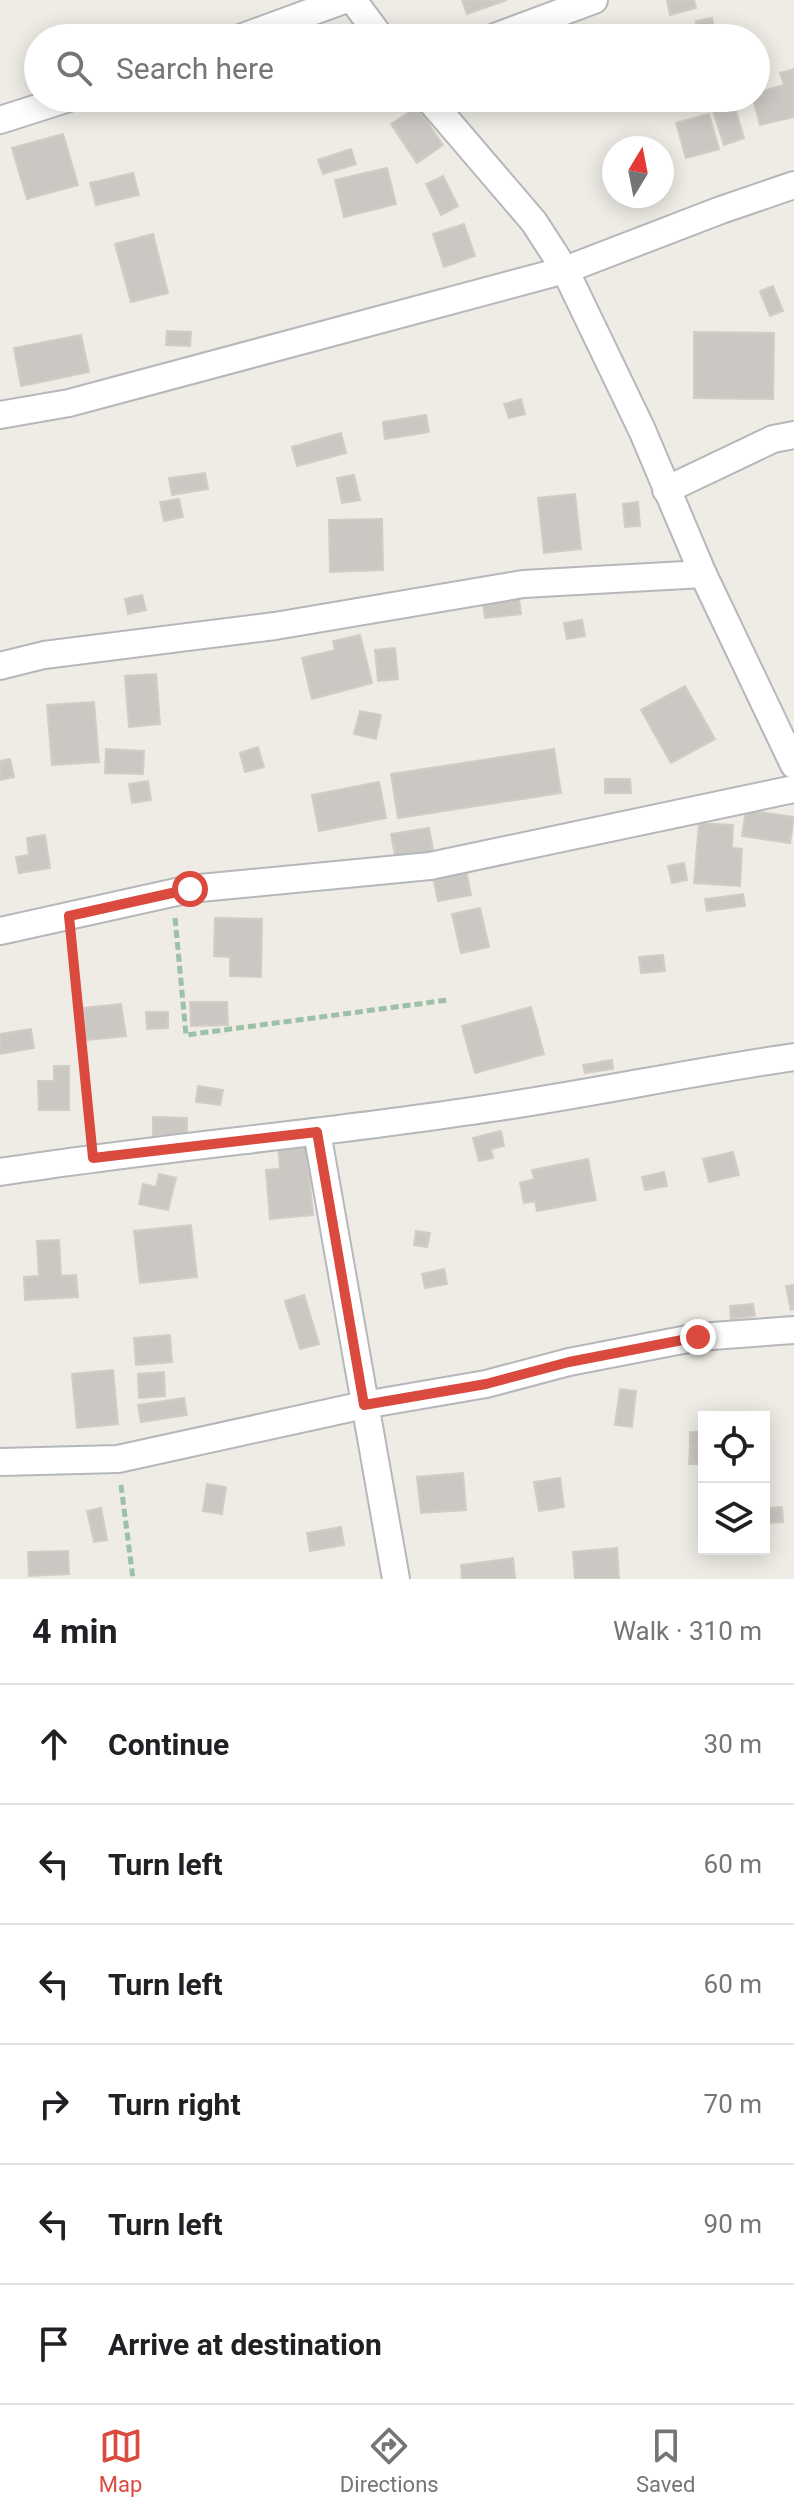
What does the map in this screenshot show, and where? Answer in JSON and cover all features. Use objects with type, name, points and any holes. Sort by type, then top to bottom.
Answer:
[{"type":"street","points":[[278,24],[344,0]]},
{"type":"street","points":[[353,0],[371,24]]},
{"type":"street","points":[[530,24],[594,0]]},
{"type":"street","points":[[0,120],[25,112]]},
{"type":"street","points":[[440,112],[534,222],[565,270],[642,430],[703,574],[794,765]]},
{"type":"street","points":[[0,415],[69,403],[565,270],[794,185]]},
{"type":"street","points":[[666,490],[773,439],[794,435]]},
{"type":"street","points":[[0,666],[44,655],[275,626],[523,584],[703,574]]},
{"type":"street","points":[[0,931],[173,893],[430,866],[794,789]]},
{"type":"street","points":[[0,1172],[468,1112],[794,1057]]},
{"type":"street","points":[[317,1132],[396,1579]]},
{"type":"street","points":[[0,1462],[118,1459],[698,1337],[794,1330]]},
{"type":"path","points":[[173,893],[186,1035],[448,1000]]},
{"type":"path","points":[[69,916],[93,1158]]},
{"type":"path","points":[[118,1459],[133,1579]]},
{"type":"building","points":[[462,0],[507,0],[467,14]]},
{"type":"building","points":[[667,0],[694,0],[696,8],[670,15]]},
{"type":"building","points":[[712,18],[713,24],[697,24],[696,21]]},
{"type":"building","points":[[794,69],[794,117],[760,125],[757,112],[770,112],[770,89],[784,85],[780,73]]},
{"type":"building","points":[[409,112],[420,112],[443,145],[417,163],[391,124]]},
{"type":"building","points":[[713,112],[736,112],[744,138],[724,145]]},
{"type":"building","points":[[709,114],[719,149],[686,158],[676,123]]},
{"type":"building","points":[[63,134],[78,185],[27,199],[12,148]]},
{"type":"building","points":[[351,149],[356,164],[323,174],[318,160]]},
{"type":"building","points":[[387,168],[396,204],[344,217],[335,180]]},
{"type":"building","points":[[133,173],[139,195],[96,205],[90,183]]},
{"type":"building","points":[[443,176],[458,206],[441,215],[426,184]]},
{"type":"building","points":[[464,224],[475,256],[444,267],[433,234]]},
{"type":"building","points":[[153,234],[168,293],[131,302],[115,244]]},
{"type":"building","points":[[773,286],[783,311],[770,316],[760,291]]},
{"type":"building","points":[[167,331],[191,332],[190,346],[166,345]]},
{"type":"building","points":[[694,332],[774,333],[773,399],[694,398]]},
{"type":"building","points":[[81,335],[89,372],[21,386],[14,348]]},
{"type":"building","points":[[521,399],[525,414],[509,418],[504,404]]},
{"type":"building","points":[[426,415],[429,432],[385,439],[383,422]]},
{"type":"building","points":[[341,433],[346,453],[297,466],[292,447]]},
{"type":"building","points":[[205,473],[208,489],[172,495],[169,478]]},
{"type":"building","points":[[354,475],[360,500],[342,503],[337,478]]},
{"type":"building","points":[[575,494],[581,549],[544,553],[538,498]]},
{"type":"building","points":[[179,499],[183,517],[164,521],[160,502]]},
{"type":"building","points":[[638,502],[640,526],[625,527],[623,504]]},
{"type":"building","points":[[382,519],[383,570],[330,572],[329,520]]},
{"type":"building","points":[[142,595],[146,610],[128,614],[125,599]]},
{"type":"building","points":[[519,599],[521,614],[485,618],[483,604]]},
{"type":"building","points":[[582,620],[585,636],[567,639],[564,623]]},
{"type":"building","points":[[360,635],[372,683],[312,699],[302,658],[335,650],[333,641]]},
{"type":"building","points":[[395,648],[398,679],[378,681],[375,650]]},
{"type":"building","points":[[156,674],[160,724],[129,727],[125,676]]},
{"type":"building","points":[[685,686],[715,739],[671,763],[641,710]]},
{"type":"building","points":[[94,702],[99,762],[52,765],[47,705]]},
{"type":"building","points":[[360,711],[381,715],[376,739],[354,734]]},
{"type":"building","points":[[258,747],[264,767],[245,772],[240,753]]},
{"type":"building","points":[[106,749],[144,751],[143,774],[105,773]]},
{"type":"building","points":[[554,749],[561,793],[398,818],[391,774]]},
{"type":"building","points":[[10,759],[14,777],[0,780],[0,761]]},
{"type":"building","points":[[605,779],[630,779],[631,793],[605,793]]},
{"type":"building","points":[[148,781],[151,800],[132,803],[129,784]]},
{"type":"building","points":[[379,782],[386,818],[319,831],[312,795]]},
{"type":"building","points":[[746,810],[794,817],[790,843],[742,836]]},
{"type":"building","points":[[699,823],[733,825],[732,848],[742,849],[740,886],[694,883]]},
{"type":"building","points":[[429,828],[434,855],[396,861],[391,834]]},
{"type":"building","points":[[45,835],[50,868],[19,873],[16,857],[29,855],[27,838]]},
{"type":"building","points":[[684,863],[687,880],[672,883],[668,866]]},
{"type":"building","points":[[466,870],[471,895],[438,901],[433,877]]},
{"type":"building","points":[[743,894],[745,906],[707,911],[705,899]]},
{"type":"building","points":[[480,908],[489,947],[461,953],[452,914]]},
{"type":"building","points":[[215,918],[262,919],[261,977],[230,976],[230,957],[214,956]]},
{"type":"building","points":[[663,955],[665,971],[641,973],[639,957]]},
{"type":"building","points":[[190,1002],[227,1002],[228,1025],[191,1026]]},
{"type":"building","points":[[121,1004],[126,1036],[87,1040],[83,1008]]},
{"type":"building","points":[[531,1007],[544,1054],[475,1073],[462,1026]]},
{"type":"building","points":[[146,1012],[168,1012],[168,1028],[147,1029]]},
{"type":"building","points":[[31,1029],[34,1048],[0,1054],[0,1034]]},
{"type":"building","points":[[612,1060],[613,1069],[585,1073],[583,1065]]},
{"type":"building","points":[[54,1066],[69,1066],[69,1110],[39,1110],[38,1081],[54,1081]]},
{"type":"building","points":[[198,1086],[223,1090],[220,1105],[196,1102]]},
{"type":"building","points":[[153,1117],[187,1118],[187,1135],[153,1135]]},
{"type":"building","points":[[501,1131],[504,1146],[491,1149],[493,1158],[479,1161],[473,1138]]},
{"type":"building","points":[[306,1142],[313,1215],[270,1219],[266,1170],[280,1169],[278,1145]]},
{"type":"building","points":[[733,1152],[739,1175],[709,1182],[703,1159]]},
{"type":"building","points":[[588,1159],[596,1200],[537,1211],[535,1201],[524,1203],[520,1183],[534,1179],[532,1170]]},
{"type":"building","points":[[664,1172],[667,1186],[645,1190],[642,1177]]},
{"type":"building","points":[[159,1174],[176,1178],[168,1210],[139,1204],[143,1184],[156,1187]]},
{"type":"building","points":[[191,1225],[197,1277],[140,1283],[134,1231]]},
{"type":"building","points":[[416,1231],[430,1233],[427,1247],[414,1245]]},
{"type":"building","points":[[59,1240],[61,1276],[76,1275],[78,1297],[25,1300],[24,1277],[39,1276],[37,1241]]},
{"type":"building","points":[[444,1269],[447,1284],[425,1288],[422,1274]]},
{"type":"building","points":[[794,1285],[794,1309],[791,1310],[786,1286]]},
{"type":"building","points":[[304,1295],[319,1344],[300,1349],[285,1301]]},
{"type":"building","points":[[753,1304],[755,1316],[731,1319],[730,1306]]},
{"type":"building","points":[[170,1335],[172,1362],[136,1365],[134,1338]]},
{"type":"building","points":[[113,1370],[118,1424],[77,1428],[72,1374]]},
{"type":"building","points":[[164,1372],[165,1396],[139,1398],[138,1374]]},
{"type":"building","points":[[620,1389],[636,1391],[632,1427],[615,1425]]},
{"type":"building","points":[[184,1398],[187,1415],[141,1422],[138,1405]]},
{"type":"building","points":[[690,1432],[698,1432],[698,1447],[690,1447]]},
{"type":"building","points":[[690,1447],[698,1447],[698,1464],[689,1464]]},
{"type":"building","points":[[463,1473],[466,1510],[421,1513],[417,1477]]},
{"type":"building","points":[[560,1478],[564,1507],[539,1511],[534,1482]]},
{"type":"building","points":[[207,1484],[226,1487],[222,1514],[203,1511]]},
{"type":"building","points":[[782,1507],[783,1522],[770,1523],[770,1508]]},
{"type":"building","points":[[101,1508],[107,1540],[94,1542],[87,1511]]},
{"type":"building","points":[[341,1527],[344,1545],[310,1551],[307,1533]]},
{"type":"building","points":[[617,1548],[619,1579],[575,1579],[573,1552]]},
{"type":"building","points":[[68,1551],[69,1574],[29,1576],[28,1552]]},
{"type":"building","points":[[513,1558],[515,1579],[462,1579],[461,1565]]},
{"type":"route","points":[[190,889],[69,916],[93,1158],[317,1132],[364,1405],[486,1384],[569,1362],[698,1337]]}]
